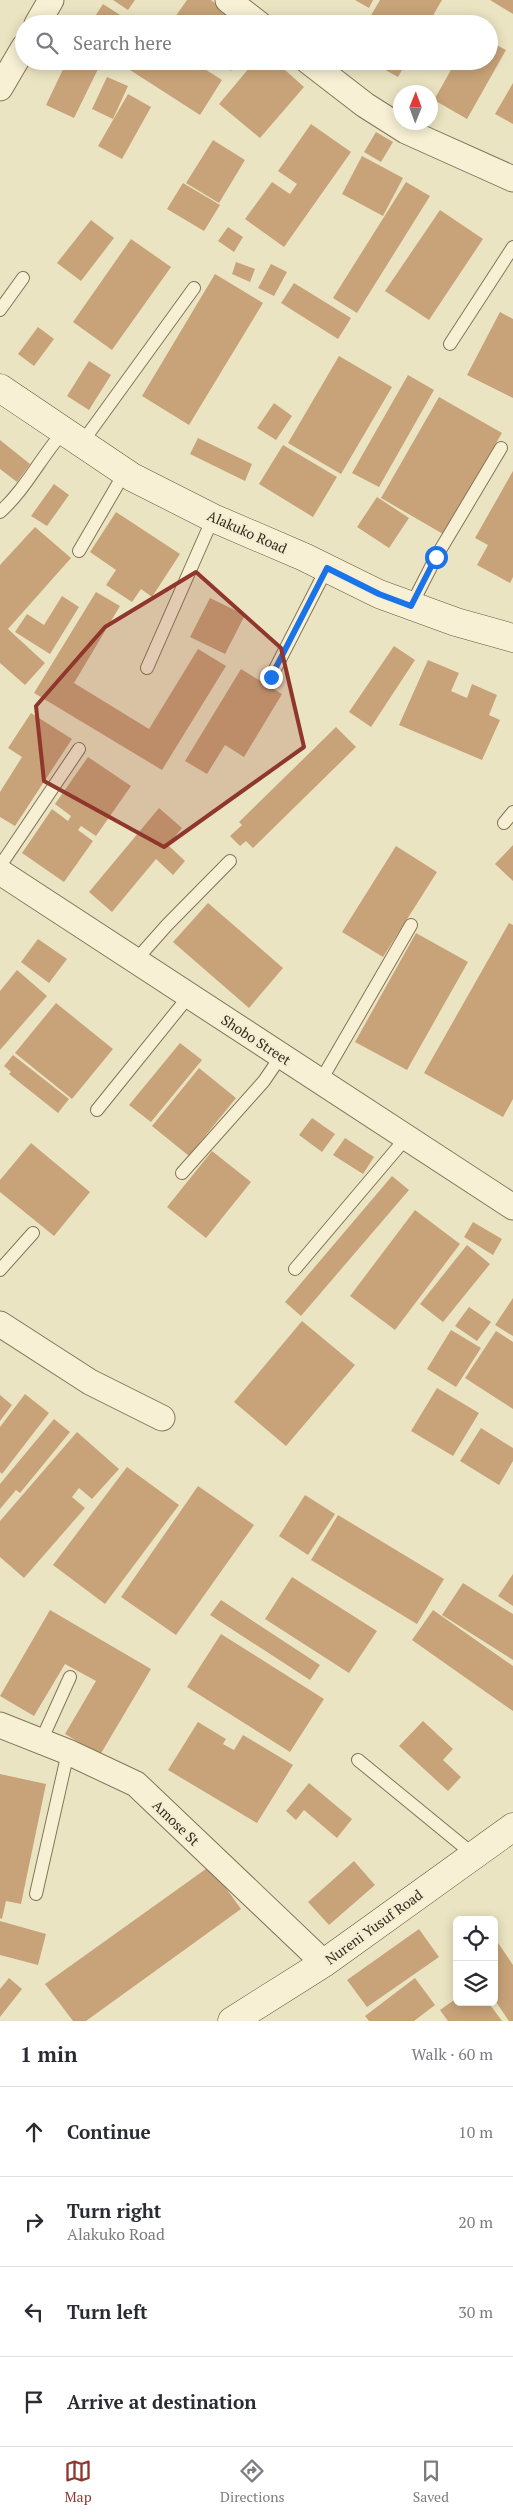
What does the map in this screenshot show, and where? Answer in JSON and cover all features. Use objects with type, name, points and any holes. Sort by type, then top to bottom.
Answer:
[{"type":"main road","name":"Alakuko Road","points":[[0,388],[125,472],[213,518],[327,568],[379,594],[513,638]]},
{"type":"main road","name":"Nureni Yusuf Road","points":[[232,2021],[324,1963],[513,1827]]},
{"type":"street","points":[[42,15],[51,0]]},
{"type":"street","points":[[228,0],[247,15]]},
{"type":"street","points":[[3,74],[15,59]]},
{"type":"street","points":[[320,70],[365,105],[406,131],[513,179]]},
{"type":"street","name":"Shobo Street","points":[[0,872],[406,1138],[512,1204]]},
{"type":"street","points":[[0,1324],[90,1382],[162,1418]]},
{"type":"street","name":"Amose St","points":[[0,1725],[68,1752],[136,1784],[324,1963]]},
{"type":"lane","points":[[450,344],[513,247]]},
{"type":"lane","points":[[0,310],[23,278]]},
{"type":"lane","points":[[0,512],[12,502],[44,454],[72,438],[194,288]]},
{"type":"lane","points":[[411,606],[436,557],[501,448]]},
{"type":"lane","points":[[79,551],[125,472]]},
{"type":"lane","points":[[147,668],[213,518]]},
{"type":"lane","points":[[271,677],[327,568]]},
{"type":"lane","points":[[0,866],[79,749]]},
{"type":"lane","points":[[504,823],[513,812]]},
{"type":"lane","points":[[135,961],[230,860]]},
{"type":"lane","points":[[320,1082],[411,925]]},
{"type":"lane","points":[[97,1110],[189,996]]},
{"type":"lane","points":[[182,1173],[264,1081],[281,1056]]},
{"type":"lane","points":[[295,1269],[406,1138]]},
{"type":"lane","points":[[0,1270],[33,1233]]},
{"type":"lane","points":[[41,1741],[70,1678]]},
{"type":"lane","points":[[36,1894],[68,1752]]},
{"type":"lane","points":[[358,1760],[474,1855]]},
{"type":"highlighted area","points":[[196,572],[281,648],[304,747],[213,810],[164,847],[44,781],[36,706],[105,627]]},
{"type":"building","points":[[113,0],[135,0],[128,10]]},
{"type":"building","points":[[187,0],[211,0],[230,15],[176,15]]},
{"type":"building","points":[[355,0],[373,0],[369,8]]},
{"type":"building","points":[[380,0],[442,0],[433,15],[371,15]]},
{"type":"building","points":[[490,0],[513,0],[513,14]]},
{"type":"building","points":[[103,4],[120,15],[96,15]]},
{"type":"building","points":[[498,46],[506,50],[498,64]]},
{"type":"building","points":[[63,70],[98,70],[74,118],[46,105]]},
{"type":"building","points":[[130,70],[206,70],[222,80],[200,115]]},
{"type":"building","points":[[247,70],[285,70],[304,87],[260,138],[219,104]]},
{"type":"building","points":[[385,70],[402,70],[398,77]]},
{"type":"building","points":[[451,70],[495,70],[467,119],[438,102],[438,93]]},
{"type":"building","points":[[107,77],[128,86],[113,119],[92,109]]},
{"type":"building","points":[[513,83],[513,124],[495,114]]},
{"type":"building","points":[[128,94],[151,107],[122,159],[98,146]]},
{"type":"building","points":[[311,124],[351,152],[284,247],[245,219],[272,182],[290,194],[297,184],[278,171]]},
{"type":"building","points":[[376,132],[393,142],[381,162],[364,152]]},
{"type":"building","points":[[213,140],[245,160],[219,203],[186,183]]},
{"type":"building","points":[[362,156],[403,178],[383,216],[342,194]]},
{"type":"building","points":[[406,182],[430,196],[357,313],[333,298]]},
{"type":"building","points":[[183,183],[220,205],[204,231],[167,209]]},
{"type":"building","points":[[440,210],[483,239],[429,320],[385,291]]},
{"type":"building","points":[[91,220],[114,238],[81,281],[57,263]]},
{"type":"building","points":[[228,227],[243,237],[234,252],[218,241]]},
{"type":"building","points":[[131,239],[171,267],[112,350],[73,322]]},
{"type":"building","points":[[236,262],[255,269],[250,282],[232,274]]},
{"type":"building","points":[[271,264],[287,272],[274,296],[258,288]]},
{"type":"building","points":[[215,274],[263,303],[189,425],[142,396]]},
{"type":"building","points":[[294,283],[351,318],[338,339],[281,303]]},
{"type":"building","points":[[500,312],[513,319],[513,398],[467,375]]},
{"type":"building","points":[[38,327],[54,339],[34,366],[18,354]]},
{"type":"building","points":[[339,356],[392,387],[341,474],[288,443]]},
{"type":"building","points":[[89,361],[111,375],[89,410],[67,396]]},
{"type":"building","points":[[408,375],[434,390],[379,487],[352,473]]},
{"type":"building","points":[[439,397],[502,433],[443,534],[381,498]]},
{"type":"building","points":[[274,403],[292,416],[276,440],[257,428]]},
{"type":"building","points":[[198,438],[252,464],[245,481],[190,454]]},
{"type":"building","points":[[0,440],[30,464],[17,482],[0,469]]},
{"type":"building","points":[[283,445],[337,477],[313,517],[259,484]]},
{"type":"building","points":[[513,471],[513,577],[510,583],[477,565],[488,545],[475,538]]},
{"type":"building","points":[[54,484],[69,495],[47,526],[31,516]]},
{"type":"building","points":[[377,497],[409,518],[389,548],[357,527]]},
{"type":"building","points":[[116,512],[180,554],[152,597],[141,589],[132,602],[106,585],[116,570],[90,552]]},
{"type":"building","points":[[35,527],[71,558],[8,629],[45,663],[25,685],[0,663],[0,565]]},
{"type":"building","points":[[96,592],[120,606],[74,683],[149,729],[198,649],[226,666],[162,770],[34,693]]},
{"type":"building","points":[[62,596],[79,607],[50,654],[15,632],[27,614],[44,625]]},
{"type":"building","points":[[210,598],[245,615],[225,654],[190,637]]},
{"type":"building","points":[[394,646],[415,660],[371,727],[349,712]]},
{"type":"building","points":[[428,660],[459,673],[451,691],[467,698],[472,684],[497,695],[489,715],[500,720],[482,760],[399,725]]},
{"type":"building","points":[[241,669],[282,694],[244,757],[225,745],[207,774],[185,761]]},
{"type":"building","points":[[31,713],[72,739],[15,826],[0,817],[0,792],[22,757],[8,748]]},
{"type":"building","points":[[336,727],[356,747],[253,848],[246,841],[240,846],[230,836],[242,825],[239,822]]},
{"type":"building","points":[[88,757],[131,786],[96,836],[81,826],[78,830],[93,841],[64,882],[22,853],[52,809],[68,821],[71,816],[55,804]]},
{"type":"building","points":[[159,808],[182,828],[168,845],[185,861],[173,875],[156,859],[112,912],[89,892]]},
{"type":"building","points":[[513,845],[513,881],[495,864]]},
{"type":"building","points":[[396,846],[437,872],[383,957],[342,932]]},
{"type":"building","points":[[208,903],[283,968],[249,1008],[173,942]]},
{"type":"building","points":[[509,923],[513,925],[513,1099],[503,1117],[424,1073]]},
{"type":"building","points":[[416,933],[468,962],[407,1070],[355,1042]]},
{"type":"building","points":[[38,939],[67,959],[49,983],[21,962]]},
{"type":"building","points":[[17,970],[47,996],[0,1050],[0,991]]},
{"type":"building","points":[[56,1003],[113,1049],[72,1099],[15,1053]]},
{"type":"building","points":[[180,1043],[202,1060],[151,1122],[129,1105]]},
{"type":"building","points":[[13,1055],[69,1099],[58,1113],[9,1074],[11,1072],[4,1066]]},
{"type":"building","points":[[199,1068],[236,1098],[189,1156],[152,1126]]},
{"type":"building","points":[[312,1118],[335,1134],[322,1152],[299,1135]]},
{"type":"building","points":[[345,1138],[374,1157],[363,1174],[333,1155]]},
{"type":"building","points":[[31,1143],[90,1192],[54,1236],[0,1192],[0,1180]]},
{"type":"building","points":[[212,1151],[251,1182],[206,1238],[167,1207]]},
{"type":"building","points":[[392,1176],[409,1190],[301,1316],[285,1302]]},
{"type":"building","points":[[415,1210],[460,1244],[395,1330],[350,1296]]},
{"type":"building","points":[[473,1222],[502,1239],[493,1255],[464,1237]]},
{"type":"building","points":[[467,1245],[490,1264],[443,1322],[420,1304]]},
{"type":"building","points":[[513,1298],[513,1336],[495,1325]]},
{"type":"building","points":[[469,1307],[491,1322],[477,1341],[455,1326]]},
{"type":"building","points":[[302,1321],[355,1365],[286,1446],[234,1402]]},
{"type":"building","points":[[451,1330],[481,1348],[456,1387],[427,1369]]},
{"type":"building","points":[[496,1331],[513,1342],[513,1409],[465,1378]]},
{"type":"building","points":[[437,1388],[479,1413],[453,1456],[411,1431]]},
{"type":"building","points":[[25,1394],[49,1413],[2,1474],[0,1472],[0,1427]]},
{"type":"building","points":[[0,1395],[12,1405],[0,1421]]},
{"type":"building","points":[[54,1419],[70,1432],[20,1493],[16,1490],[0,1509],[0,1484]]},
{"type":"building","points":[[481,1428],[513,1448],[513,1461],[499,1485],[460,1461]]},
{"type":"building","points":[[77,1432],[119,1469],[92,1499],[79,1488],[72,1497],[85,1508],[24,1578],[0,1557],[0,1521]]},
{"type":"building","points":[[127,1467],[179,1505],[105,1604],[53,1565]]},
{"type":"building","points":[[198,1486],[254,1525],[176,1635],[121,1597]]},
{"type":"building","points":[[305,1495],[335,1514],[308,1555],[279,1536]]},
{"type":"building","points":[[338,1515],[444,1579],[417,1624],[311,1560]]},
{"type":"building","points":[[513,1574],[513,1606],[498,1596]]},
{"type":"building","points":[[292,1577],[377,1631],[349,1673],[265,1619]]},
{"type":"building","points":[[463,1583],[513,1614],[513,1660],[442,1615]]},
{"type":"building","points":[[221,1600],[320,1665],[310,1680],[210,1615]]},
{"type":"building","points":[[50,1610],[151,1669],[100,1755],[65,1734],[96,1681],[65,1664],[34,1716],[0,1696]]},
{"type":"building","points":[[433,1610],[513,1666],[513,1711],[412,1640]]},
{"type":"building","points":[[221,1634],[324,1699],[290,1752],[187,1687]]},
{"type":"building","points":[[423,1721],[453,1749],[443,1760],[461,1777],[448,1791],[399,1746]]},
{"type":"building","points":[[198,1722],[226,1739],[223,1744],[234,1750],[243,1735],[293,1765],[257,1823],[168,1770]]},
{"type":"building","points":[[0,1774],[46,1784],[21,1904],[6,1901],[2,1919],[0,1918]]},
{"type":"building","points":[[309,1783],[352,1819],[337,1838],[304,1810],[296,1820],[286,1811]]},
{"type":"building","points":[[354,1861],[375,1885],[329,1925],[308,1902]]},
{"type":"building","points":[[210,1866],[241,1909],[86,2021],[73,2021],[45,1984]]},
{"type":"building","points":[[0,1921],[46,1934],[38,1965],[0,1955]]},
{"type":"building","points":[[419,1929],[439,1957],[367,2007],[347,1980]]},
{"type":"building","points":[[498,1943],[513,1965],[513,2021],[509,2021],[498,2005]]},
{"type":"building","points":[[9,1978],[22,1989],[0,2017],[0,1989]]},
{"type":"building","points":[[415,1978],[435,2005],[414,2021],[369,2021],[365,2016]]},
{"type":"building","points":[[453,2001],[453,2006],[491,2006],[502,2021],[448,2021],[440,2010]]},
{"type":"route","points":[[271,677],[327,568],[379,594],[411,606],[436,557]]}]
